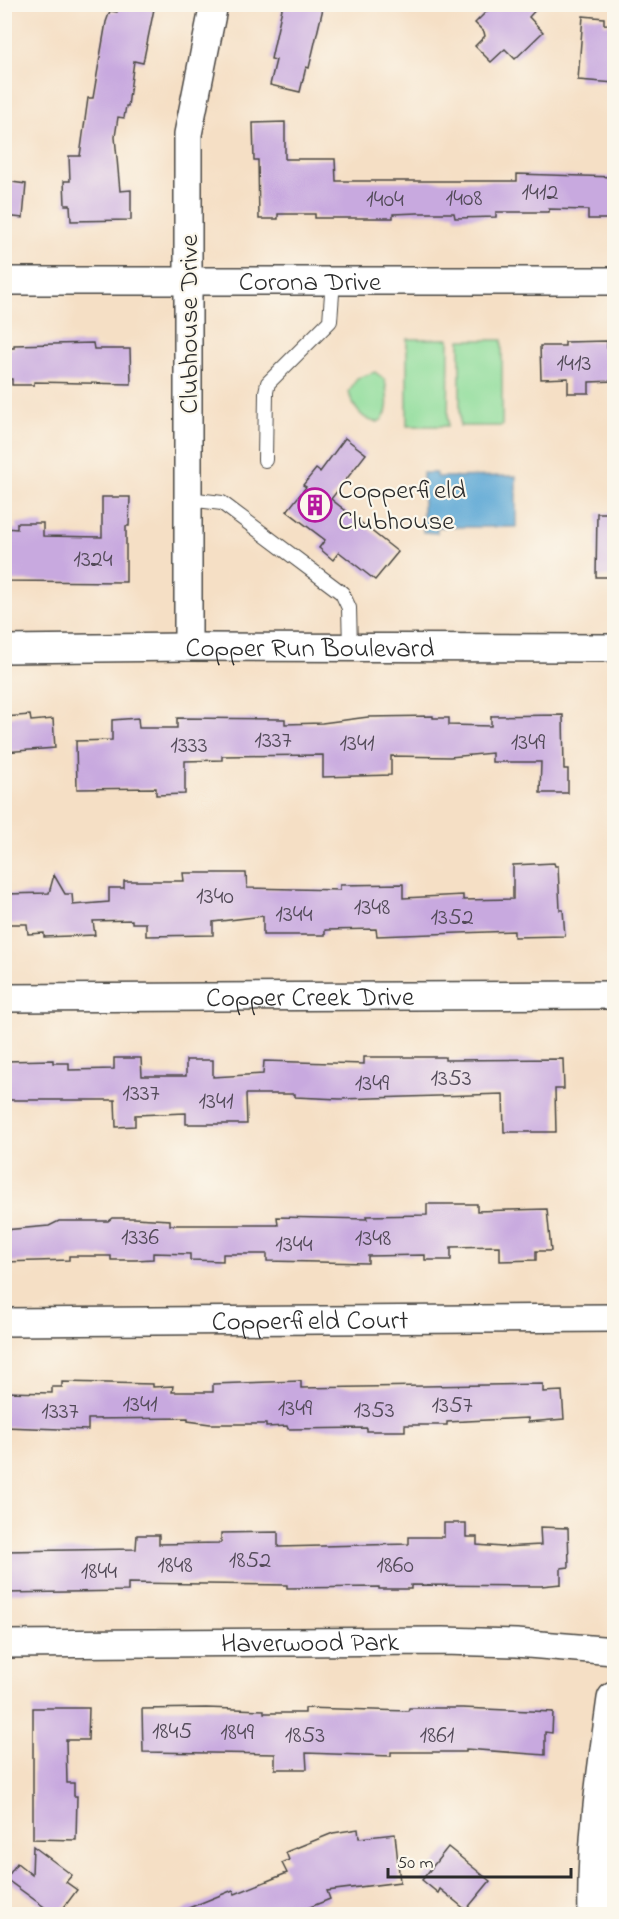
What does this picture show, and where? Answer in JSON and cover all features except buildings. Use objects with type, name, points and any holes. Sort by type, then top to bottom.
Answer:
[{"type":"street","name":"Clubhouse Drive","points":[[188,647],[188,134],[213,4]]},
{"type":"street","name":"Corona Drive","points":[[4,281],[615,280]]},
{"type":"street","name":"Copper Run Boulevard","points":[[4,649],[615,648]]},
{"type":"street","name":"Copper Creek Drive","points":[[4,998],[615,994]]},
{"type":"street","name":"Copperfield Court","points":[[4,1322],[615,1318]]},
{"type":"street","name":"Haverwood Park","points":[[4,1644],[443,1641],[516,1643],[615,1652]]},
{"type":"street","points":[[595,1914],[594,1880],[599,1816],[615,1699]]},
{"type":"lane","points":[[265,460],[268,383],[330,321],[333,280]]},
{"type":"lane","points":[[188,500],[222,503],[342,593],[349,608],[350,647]]},
{"type":"green space","points":[[407,339],[449,339],[448,426],[407,426]]},
{"type":"green space","points":[[460,340],[502,340],[502,426],[460,426]]},
{"type":"green space","points":[[375,372],[385,380],[387,397],[387,410],[378,422],[368,419],[359,412],[349,392],[357,378]]},
{"type":"water","points":[[423,473],[436,473],[436,477],[516,476],[516,527],[437,527],[437,533],[423,532]]},
{"type":"place","name":"Copperfield Clubhouse","points":[[315,505]]}]
